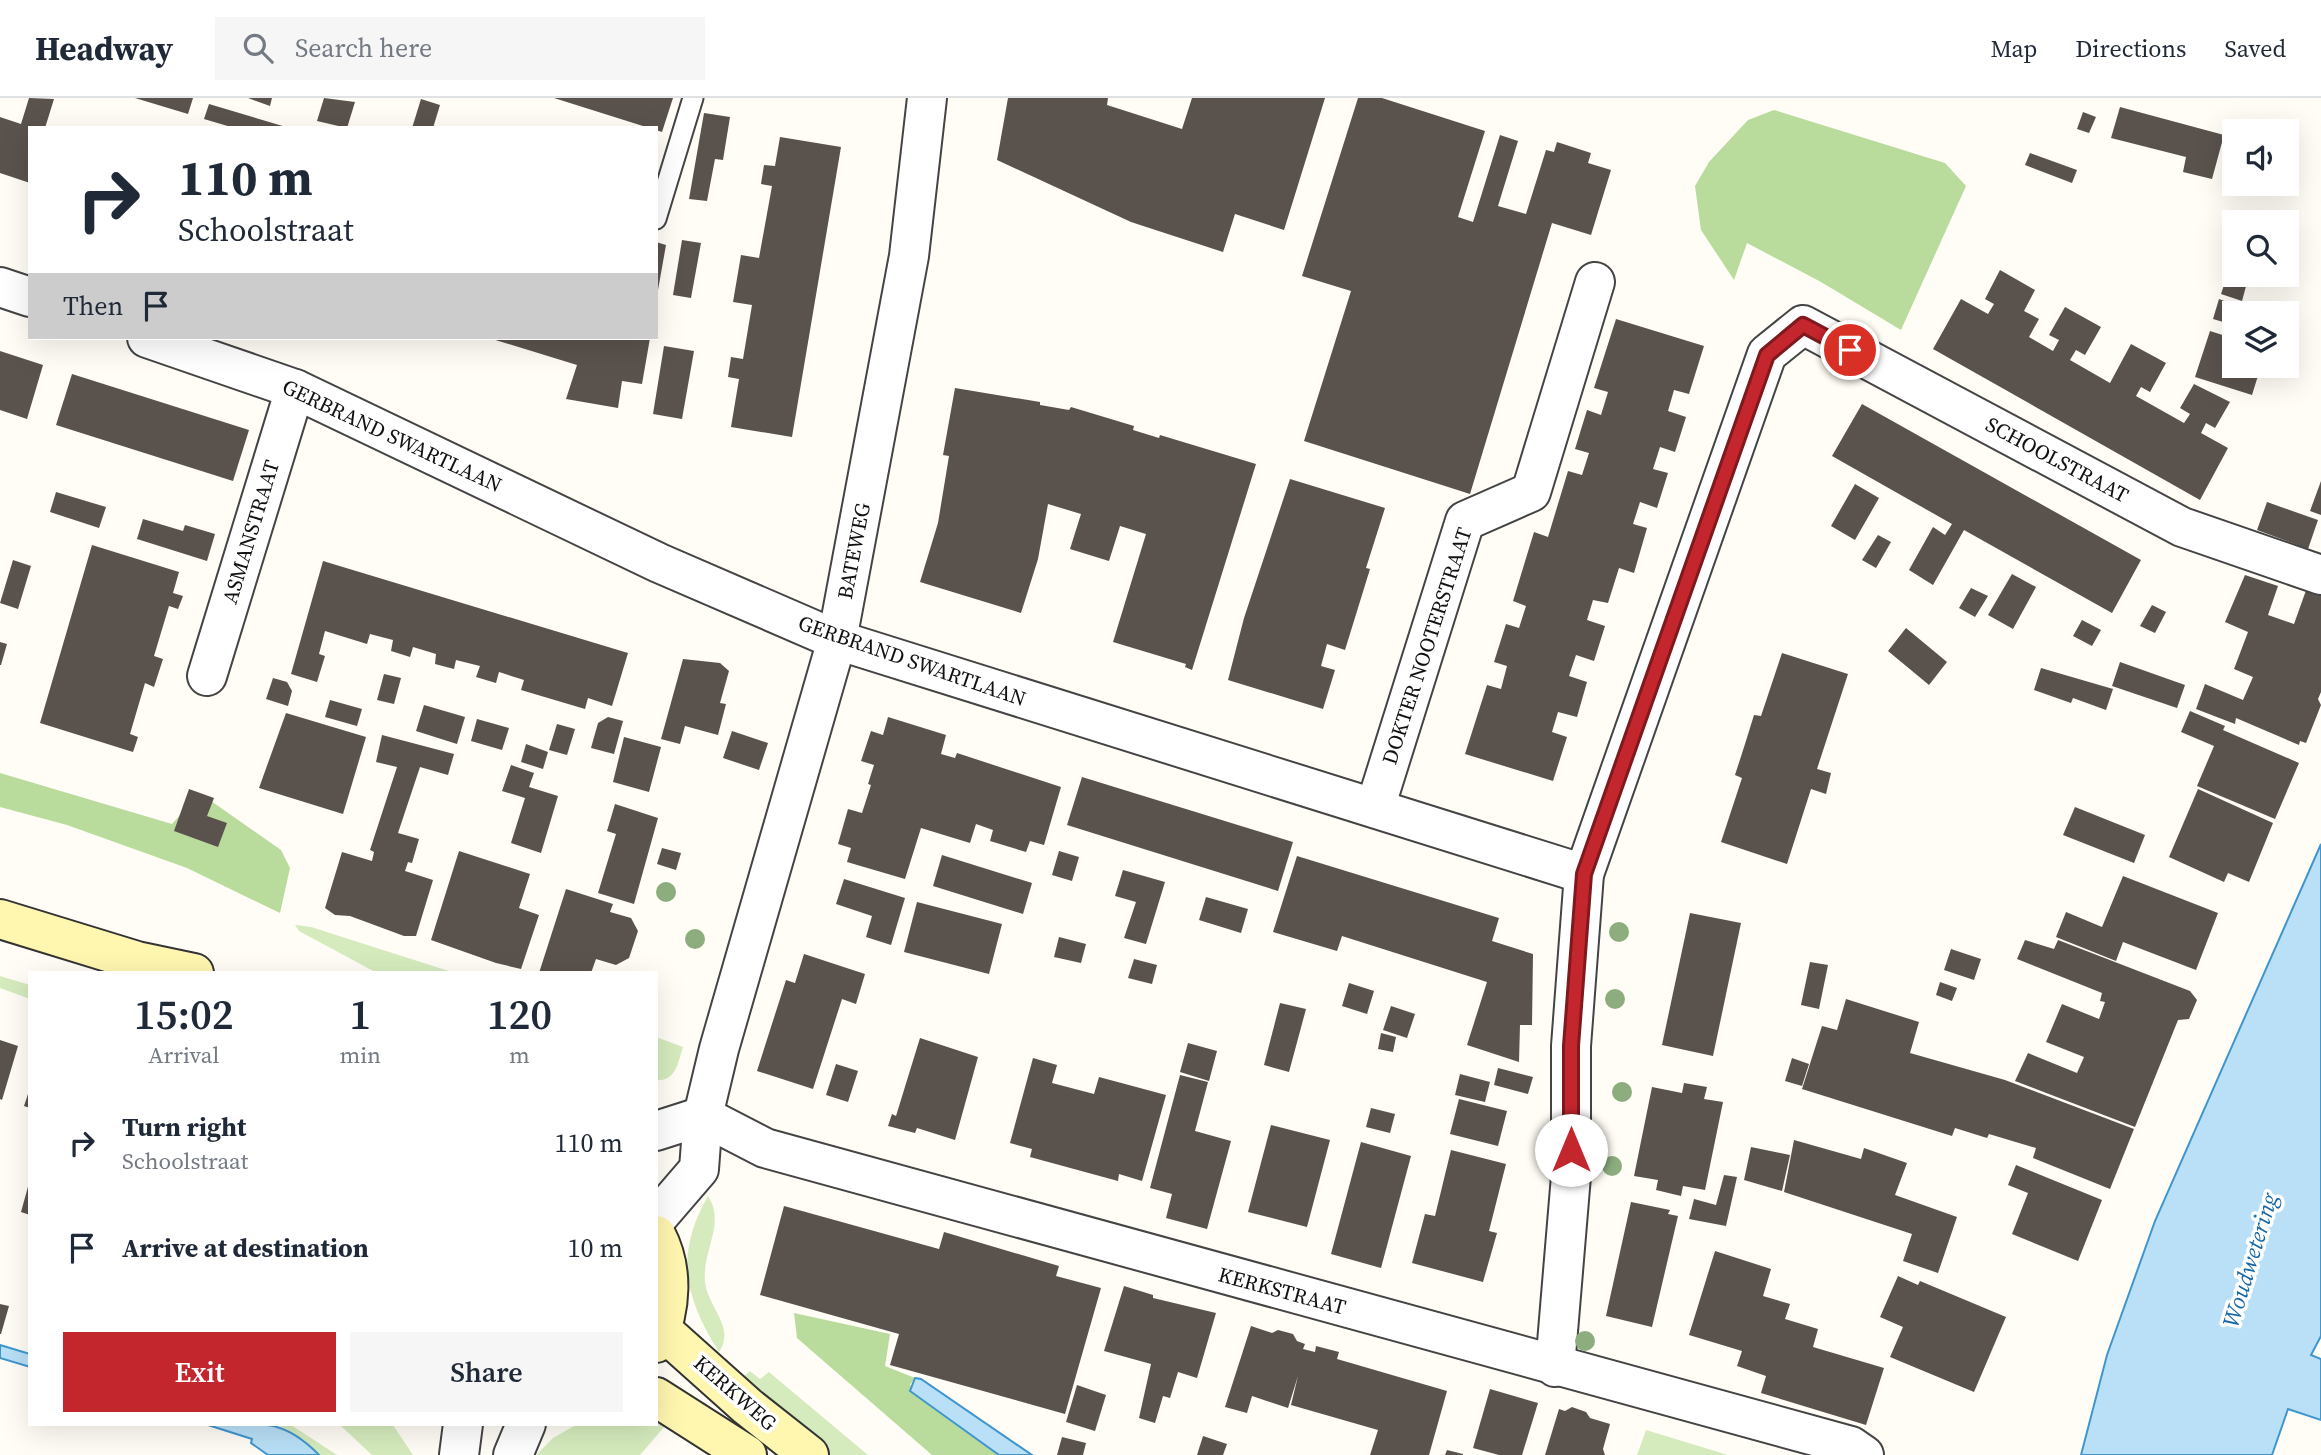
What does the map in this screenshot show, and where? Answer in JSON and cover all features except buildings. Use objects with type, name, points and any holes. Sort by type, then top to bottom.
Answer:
[{"type":"main road","points":[[0,919],[147,967],[178,971]]},
{"type":"main road","points":[[658,1242],[668,1276],[667,1313],[659,1336]]},
{"type":"main road","name":"KERKWEG","points":[[659,1336],[809,1455]]},
{"type":"main road","name":"KERKWEG","points":[[658,1398],[747,1455]]},
{"type":"street","name":"BATEWEG","points":[[658,1217],[699,1169],[703,1116],[719,1049],[837,640],[909,256],[927,98]]},
{"type":"street","name":"DOKTER NOOTERSTRAAT","points":[[1375,808],[1465,521],[1531,492],[1595,282]]},
{"type":"street","points":[[0,287],[28,296]]},
{"type":"street","name":"SCHOOLSTRAAT","points":[[1584,874],[1767,355],[1803,325],[2182,527],[2321,575]]},
{"type":"street","name":"GERBRAND SWARTLAAN","points":[[153,340],[295,388],[659,563],[837,640],[1584,874]]},
{"type":"street","name":"ASMANSTRAAT","points":[[207,676],[295,388]]},
{"type":"street","points":[[1555,1367],[1571,1175],[1571,1046],[1584,874]]},
{"type":"street","points":[[658,1130],[703,1116]]},
{"type":"street","name":"KERKSTRAAT","points":[[703,1116],[765,1148],[1555,1367],[1851,1446],[1864,1455]]},
{"type":"street","points":[[459,1455],[463,1426]]},
{"type":"street","points":[[513,1455],[525,1426]]},
{"type":"lane","points":[[658,212],[693,98]]},
{"type":"green space","points":[[1774,110],[1945,163],[1966,186],[1901,330],[1821,282],[1747,243],[1734,280],[1701,230],[1695,186],[1709,162],[1748,120]]},
{"type":"green space","points":[[0,773],[172,824],[188,806],[211,801],[281,850],[290,868],[280,913],[187,868],[67,825],[0,807]]},
{"type":"green space","points":[[295,925],[311,927],[449,971],[373,971],[299,931]]},
{"type":"green space","points":[[0,976],[28,984],[28,998],[0,988]]},
{"type":"green space","points":[[658,1038],[683,1047],[675,1070],[663,1080],[658,1080]]},
{"type":"green space","points":[[708,1196],[715,1216],[705,1281],[710,1300],[723,1325],[723,1343],[719,1352],[698,1313],[688,1276],[691,1238],[697,1217]]},
{"type":"green space","points":[[794,1313],[890,1334],[885,1366],[915,1378],[910,1385],[999,1455],[932,1455],[797,1338]]},
{"type":"green space","points":[[750,1371],[760,1379],[769,1372],[868,1455],[829,1455],[742,1378]]},
{"type":"green space","points":[[658,1424],[665,1426],[640,1455],[536,1455],[553,1438],[574,1426],[658,1426]]},
{"type":"green space","points":[[280,1426],[293,1426],[337,1455],[319,1455],[303,1439]]},
{"type":"green space","points":[[341,1426],[394,1426],[413,1455],[372,1455]]},
{"type":"green space","points":[[1646,1430],[1728,1455],[1637,1455]]},
{"type":"water","name":"Woudwetering","points":[[2321,844],[2321,1336],[2311,1355],[2321,1359],[2321,1420],[2288,1409],[2272,1455],[2081,1455],[2107,1355],[2155,1221]]},
{"type":"water","points":[[0,1345],[28,1353],[28,1366],[0,1358]]},
{"type":"water","points":[[915,1378],[921,1379],[1032,1455],[999,1455],[910,1391]]},
{"type":"water","points":[[211,1426],[280,1428],[305,1442],[319,1455],[268,1455],[251,1443],[252,1439]]},
{"type":"route","points":[[1571,1150],[1571,1046],[1584,874],[1767,355],[1803,325],[1850,350]]}]
